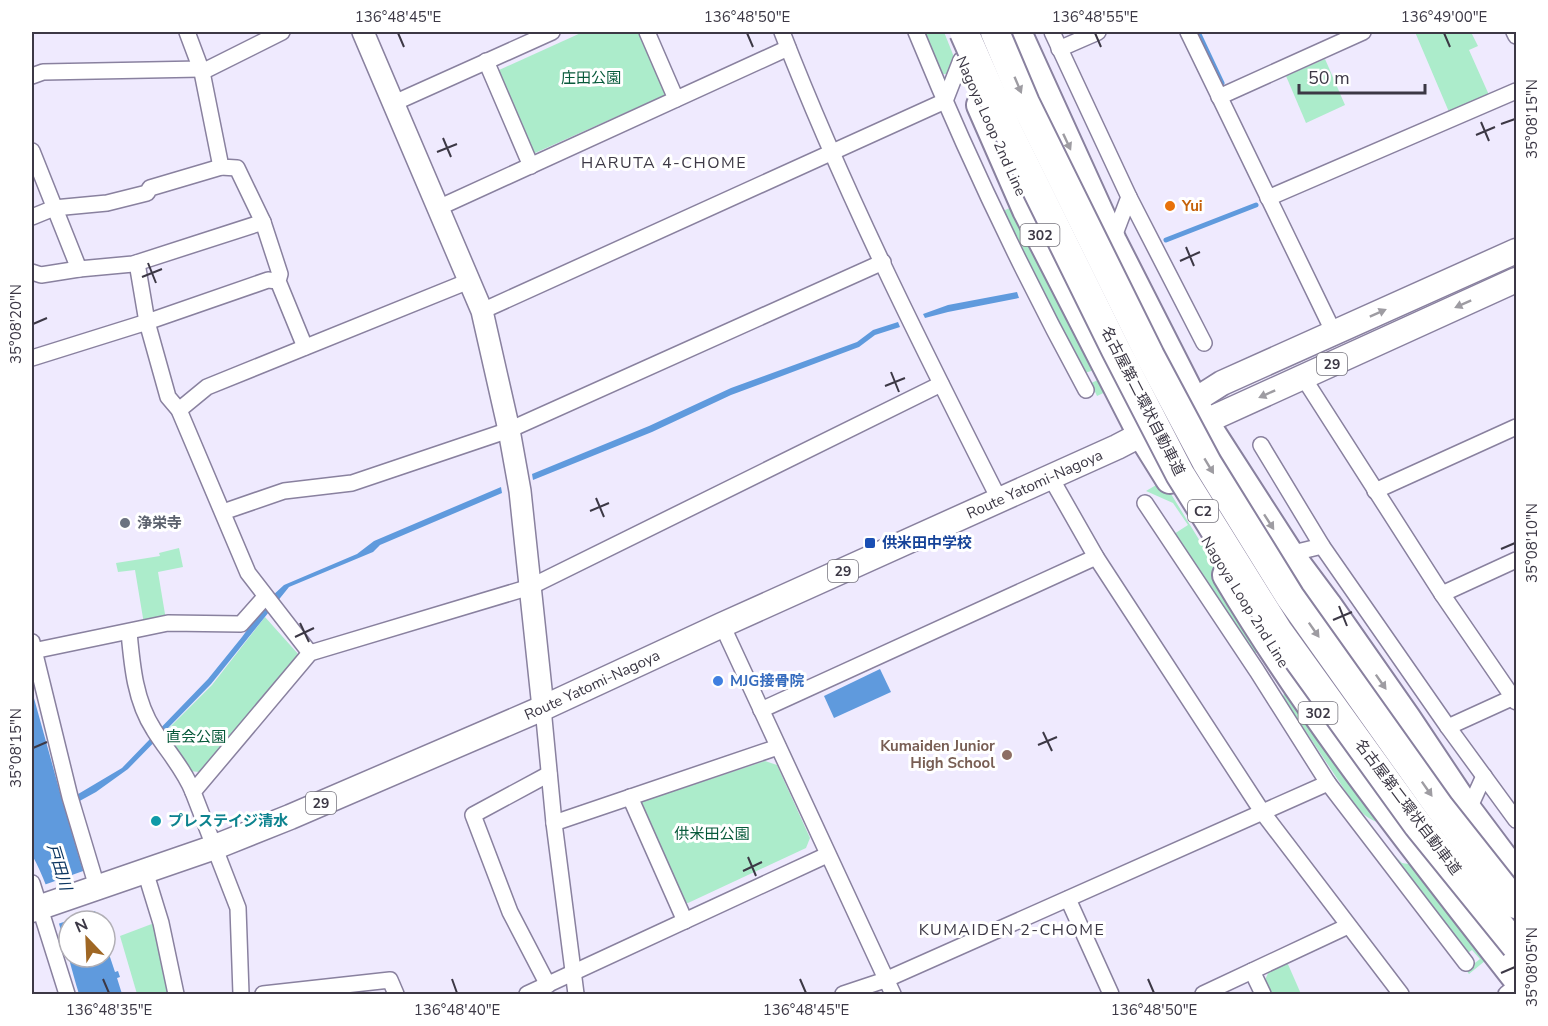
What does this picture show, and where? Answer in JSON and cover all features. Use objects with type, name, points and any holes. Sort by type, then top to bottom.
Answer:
[{"type":"highway","name":"Nagoya Loop 2nd Line","points":[[950,32],[1028,210],[1142,434],[1263,636],[1402,830],[1516,977]]},
{"type":"highway","name":"名古屋第二環状自動車道","points":[[964,32],[1007,129],[1180,474],[1278,631],[1418,825],[1516,946]]},
{"type":"highway","name":"名古屋第二環状自動車道","points":[[995,32],[1025,103],[1139,335],[1207,463],[1290,597],[1440,808],[1516,904]]},
{"type":"highway","points":[[1017,32],[1112,241],[1198,412],[1289,554],[1400,709],[1468,811],[1516,875]]},
{"type":"main road","name":"Route Yatomi-Nagoya","points":[[1198,412],[1222,383],[1516,251]]},
{"type":"main road","name":"Route Yatomi-Nagoya","points":[[38,908],[215,847],[290,817],[543,708],[1051,478],[1142,434],[1198,412],[1303,377],[1516,280]]},
{"type":"street","points":[[187,32],[201,71],[221,167]]},
{"type":"street","points":[[32,76],[44,72],[201,71],[282,32]]},
{"type":"street","points":[[363,32],[482,311],[509,430],[520,491],[554,823],[576,994]]},
{"type":"street","points":[[394,103],[552,32]]},
{"type":"street","points":[[647,32],[676,99]]},
{"type":"street","points":[[782,32],[882,262],[1000,501]]},
{"type":"street","points":[[916,32],[989,196],[1052,327],[1086,390]]},
{"type":"street","points":[[1052,32],[1129,197],[1204,343]]},
{"type":"street","points":[[1059,49],[1098,32]]},
{"type":"street","points":[[1188,32],[1334,333]]},
{"type":"street","points":[[1219,97],[1363,32]]},
{"type":"street","points":[[1514,32],[1516,36]]},
{"type":"street","points":[[438,208],[788,48]]},
{"type":"street","points":[[482,311],[945,101],[961,60]]},
{"type":"street","points":[[486,61],[531,166]]},
{"type":"street","points":[[1268,198],[1516,91]]},
{"type":"street","points":[[32,151],[79,269]]},
{"type":"street","points":[[32,217],[54,208],[107,203],[147,193],[150,188],[221,167],[237,168],[263,222],[280,274],[278,281],[305,347]]},
{"type":"street","points":[[989,196],[1028,210]]},
{"type":"street","points":[[1112,241],[1129,197]]},
{"type":"street","points":[[32,272],[41,275],[137,262],[263,222]]},
{"type":"street","points":[[137,262],[147,322],[168,397],[179,410],[248,573],[310,653]]},
{"type":"street","points":[[223,512],[284,491],[352,483],[509,430],[882,262]]},
{"type":"street","points":[[32,358],[147,322],[268,280],[278,281]]},
{"type":"street","points":[[179,410],[207,387],[469,281]]},
{"type":"street","points":[[1303,377],[1442,594],[1515,699],[1448,727]]},
{"type":"street","points":[[193,792],[310,653],[530,587],[941,384]]},
{"type":"street","points":[[1375,491],[1516,427]]},
{"type":"street","points":[[1261,445],[1323,546],[1448,727],[1516,820]]},
{"type":"street","points":[[1051,478],[1096,557],[1263,813],[1401,994]]},
{"type":"street","points":[[1144,503],[1257,671],[1328,783],[1466,963]]},
{"type":"street","points":[[1289,554],[1323,546]]},
{"type":"street","points":[[761,710],[1096,557]]},
{"type":"street","points":[[1442,594],[1516,560]]},
{"type":"street","points":[[96,888],[32,646],[129,632],[168,623],[241,624],[269,602]]},
{"type":"street","points":[[722,625],[892,994]]},
{"type":"street","points":[[129,632],[134,677],[142,704],[157,734],[188,778],[238,908],[241,994]]},
{"type":"street","points":[[1257,671],[1263,636]]},
{"type":"street","points":[[554,823],[778,747]]},
{"type":"street","points":[[548,985],[510,912],[473,815],[549,774]]},
{"type":"street","points":[[1468,811],[1484,776]]},
{"type":"street","points":[[843,994],[885,980],[1328,783]]},
{"type":"street","points":[[630,797],[685,921]]},
{"type":"street","points":[[1363,829],[1402,830]]},
{"type":"street","points":[[527,994],[827,855]]},
{"type":"street","points":[[145,871],[162,923],[176,994]]},
{"type":"street","points":[[32,884],[67,994]]},
{"type":"street","points":[[1068,899],[1111,994]]},
{"type":"street","points":[[1203,994],[1348,926]]},
{"type":"street","points":[[1252,971],[1263,994]]},
{"type":"street","points":[[263,994],[390,980],[396,994]]},
{"type":"street","points":[[1506,994],[1516,986]]},
{"type":"green space","name":"庄田公園","points":[[583,32],[643,32],[667,89],[665,95],[535,153],[531,152],[497,71]]},
{"type":"green space","points":[[922,32],[944,32],[954,57],[949,74],[939,72]]},
{"type":"green space","points":[[1415,32],[1471,32],[1478,46],[1469,50],[1489,95],[1449,112]]},
{"type":"green space","points":[[1325,59],[1345,105],[1306,123],[1286,76]]},
{"type":"green space","points":[[1010,208],[1020,212],[1112,389],[1097,396],[1091,383],[1098,380],[1094,370],[1085,373],[1003,215],[1005,210]]},
{"type":"green space","points":[[1163,481],[1254,629],[1259,647],[1258,652],[1252,654],[1174,534],[1188,525],[1173,503],[1146,491]]},
{"type":"green space","points":[[179,548],[183,567],[158,572],[166,620],[144,624],[135,570],[118,572],[116,563],[160,556],[159,553]]},
{"type":"green space","name":"直会公園","points":[[265,617],[299,655],[199,772],[189,771],[164,733],[212,685]]},
{"type":"green space","points":[[1288,677],[1388,825],[1369,818],[1354,804],[1283,697]]},
{"type":"green space","name":"供米田公園","points":[[765,761],[777,765],[810,838],[806,848],[688,903],[682,902],[639,808],[641,802]]},
{"type":"green space","points":[[1395,856],[1402,863],[1421,866],[1491,956],[1469,974],[1466,970],[1480,959],[1472,950],[1465,955],[1391,858]]},
{"type":"green space","points":[[157,922],[171,994],[137,994],[120,936]]},
{"type":"green space","points":[[1287,962],[1301,994],[1272,994],[1265,980],[1269,971]]},
{"type":"water","points":[[1017,292],[1019,298],[925,318],[923,314],[948,305]]},
{"type":"water","points":[[898,322],[900,327],[875,335],[859,347],[731,395],[652,432],[533,480],[532,474],[649,426],[731,388],[857,342],[873,330]]},
{"type":"water","name":"戸田川","points":[[501,487],[502,493],[380,545],[373,552],[289,587],[211,684],[128,769],[96,792],[65,809],[94,909],[57,909],[57,918],[47,887],[32,855],[32,691],[63,803],[122,768],[208,679],[271,597],[284,585],[357,554],[374,541]]},
{"type":"water","points":[[880,669],[891,692],[834,718],[824,696]]},
{"type":"water","points":[[72,969],[114,969],[115,972],[118,971],[120,977],[117,978],[122,994],[79,994]]},
{"type":"pier","points":[[86,870],[98,909],[57,909],[57,924],[55,925],[41,886]]},
{"type":"waterway","points":[[1198,32],[1222,83]]},
{"type":"waterway","points":[[1166,240],[1256,205]]},
{"type":"place","name":"Yui","points":[[1170,206]]},
{"type":"place","name":"浄栄寺","points":[[125,523]]},
{"type":"place","name":"供米田中学校","points":[[870,543]]},
{"type":"place","name":"MJG接骨院","points":[[718,681]]},
{"type":"place","name":"Kumaiden Junior High School","points":[[1007,755]]},
{"type":"place","name":"プレステイジ清水","points":[[156,821]]},
{"type":"district","name":"HARUTA 4-CHOME","points":[[664,163]]},
{"type":"district","name":"KUMAIDEN 2-CHOME","points":[[1012,930]]}]
